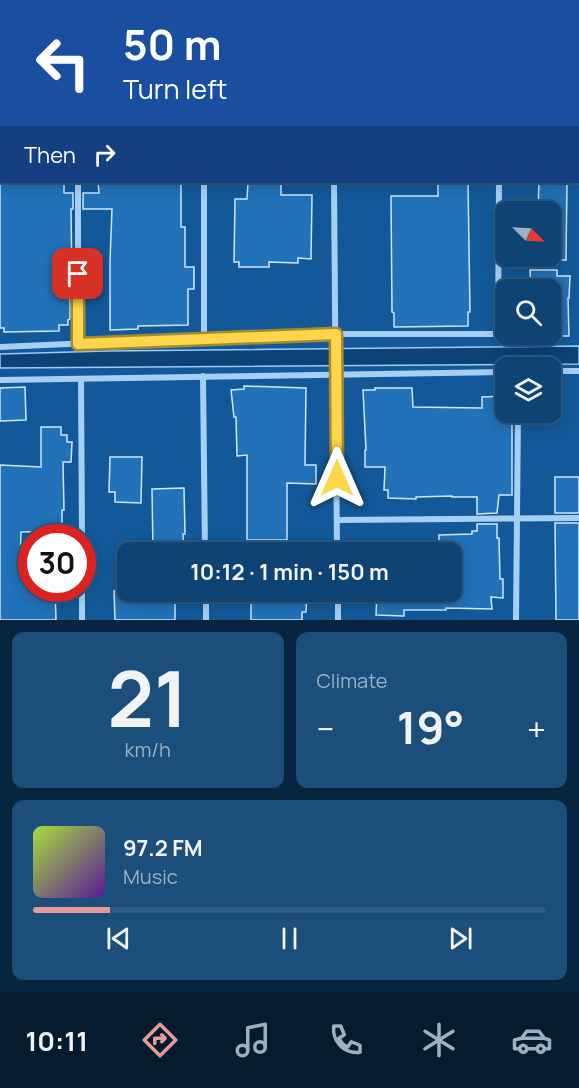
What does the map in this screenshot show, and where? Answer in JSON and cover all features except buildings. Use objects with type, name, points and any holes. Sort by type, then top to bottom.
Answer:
[{"type":"street","points":[[78,183],[78,344]]},
{"type":"street","points":[[204,183],[204,338]]},
{"type":"street","points":[[334,183],[337,542]]},
{"type":"street","points":[[0,347],[336,334],[498,334],[499,183]]},
{"type":"street","points":[[561,371],[579,371]]},
{"type":"street","points":[[0,380],[495,372]]},
{"type":"street","points":[[203,376],[205,542]]},
{"type":"street","points":[[81,379],[82,524]]},
{"type":"street","points":[[516,620],[518,423]]},
{"type":"street","points":[[337,520],[579,518]]},
{"type":"street","points":[[82,602],[82,620]]},
{"type":"street","points":[[206,602],[206,620]]},
{"type":"street","points":[[338,602],[338,620]]},
{"type":"water","points":[[579,346],[579,364],[561,364],[561,357],[495,357],[495,365],[0,368],[0,354]]},
{"type":"route","points":[[78,274],[78,344],[336,334],[337,478]]}]
